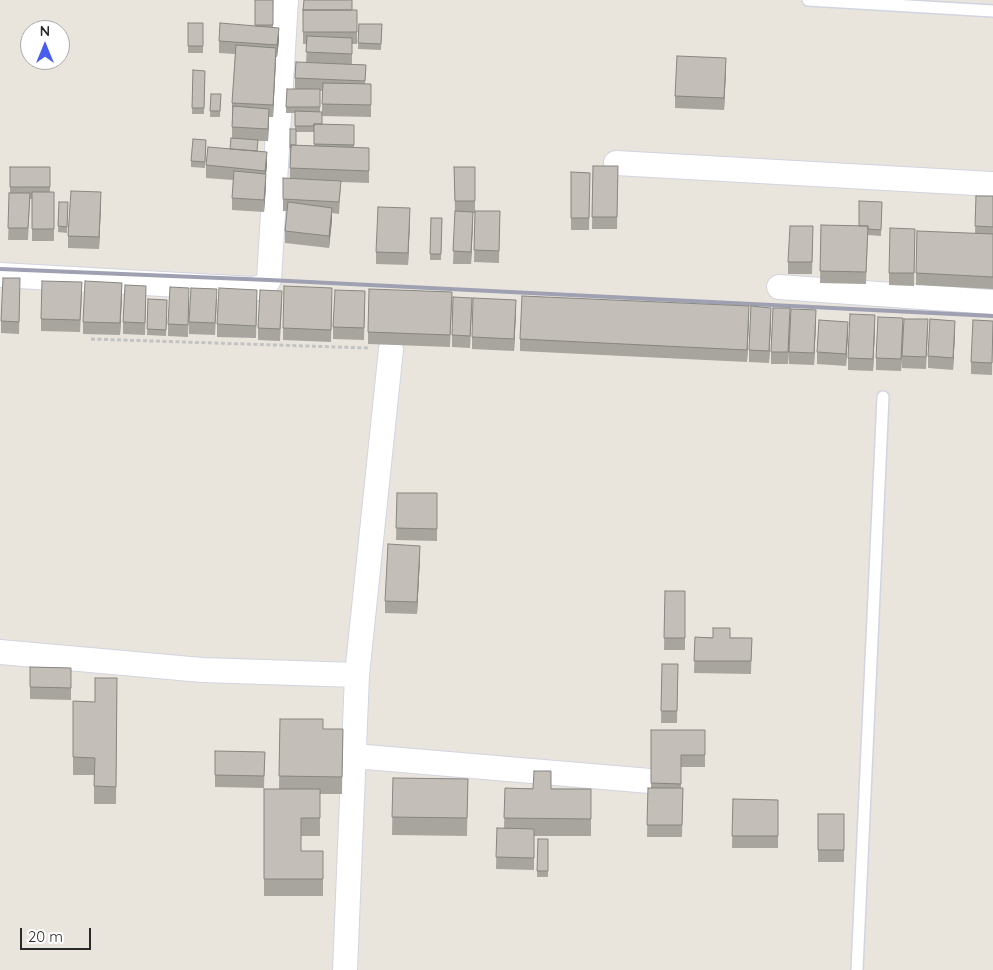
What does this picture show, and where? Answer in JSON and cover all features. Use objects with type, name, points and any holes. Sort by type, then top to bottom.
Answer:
[{"type":"street","points":[[0,276],[253,289],[264,286],[269,280],[286,0]]},
{"type":"street","points":[[616,163],[993,184]]},
{"type":"street","points":[[779,287],[993,302]]},
{"type":"street","points":[[345,970],[358,676],[391,349]]},
{"type":"street","points":[[0,652],[202,670],[358,676]]},
{"type":"street","points":[[354,756],[650,781]]},
{"type":"lane","points":[[808,0],[993,11]]},
{"type":"lane","points":[[856,970],[883,397]]},
{"type":"path","points":[[91,338],[391,349]]},
{"type":"building","points":[[255,0],[273,0],[273,25],[255,25]]},
{"type":"building","points":[[304,0],[352,0],[352,10],[303,10]]},
{"type":"building","points":[[303,10],[357,10],[357,32],[303,32]]},
{"type":"building","points":[[188,23],[203,23],[203,46],[188,46]]},
{"type":"building","points":[[220,23],[279,28],[277,45],[219,41]]},
{"type":"building","points":[[359,24],[382,24],[381,44],[358,43]]},
{"type":"building","points":[[307,36],[352,38],[352,54],[306,52]]},
{"type":"building","points":[[236,45],[276,48],[273,105],[232,103]]},
{"type":"building","points":[[677,56],[726,58],[724,98],[675,96]]},
{"type":"building","points":[[296,62],[366,65],[365,81],[295,78]]},
{"type":"building","points":[[193,70],[205,71],[204,108],[192,108]]},
{"type":"building","points":[[323,83],[371,84],[371,105],[322,104]]},
{"type":"building","points":[[287,89],[320,89],[320,107],[286,107]]},
{"type":"building","points":[[211,94],[221,94],[220,111],[210,111]]},
{"type":"building","points":[[233,106],[269,109],[268,129],[232,127]]},
{"type":"building","points":[[295,111],[322,112],[322,124],[295,126]]},
{"type":"building","points":[[314,124],[354,125],[354,145],[314,144]]},
{"type":"building","points":[[290,129],[296,129],[296,145],[291,145],[291,148],[290,148]]},
{"type":"building","points":[[231,138],[258,140],[257,151],[230,149]]},
{"type":"building","points":[[193,139],[206,140],[205,162],[191,161]]},
{"type":"building","points":[[291,145],[369,148],[369,171],[290,168]]},
{"type":"building","points":[[208,147],[267,152],[265,171],[206,165]]},
{"type":"building","points":[[593,166],[618,166],[617,217],[592,217]]},
{"type":"building","points":[[10,167],[50,167],[50,187],[10,187]]},
{"type":"building","points":[[454,167],[475,167],[475,201],[455,201]]},
{"type":"building","points":[[234,171],[266,174],[264,200],[232,198]]},
{"type":"building","points":[[571,172],[590,173],[589,218],[571,218]]},
{"type":"building","points":[[283,178],[341,181],[339,202],[283,199]]},
{"type":"building","points":[[71,191],[101,192],[99,237],[68,236]]},
{"type":"building","points":[[32,192],[54,192],[54,229],[32,229]]},
{"type":"building","points":[[9,193],[30,193],[28,228],[8,228]]},
{"type":"building","points":[[976,196],[993,196],[993,227],[975,226]]},
{"type":"building","points":[[859,201],[882,202],[881,230],[868,229],[868,226],[859,226]]},
{"type":"building","points":[[59,202],[68,202],[67,227],[58,226]]},
{"type":"building","points":[[288,202],[332,208],[329,236],[285,231]]},
{"type":"building","points":[[378,207],[410,208],[408,253],[376,252]]},
{"type":"building","points":[[455,211],[473,212],[471,252],[453,251]]},
{"type":"building","points":[[475,211],[500,211],[499,251],[474,250]]},
{"type":"building","points":[[431,218],[442,218],[441,254],[430,254]]},
{"type":"building","points":[[821,225],[868,226],[866,272],[820,271]]},
{"type":"building","points":[[790,226],[813,226],[812,262],[788,262]]},
{"type":"building","points":[[890,228],[915,229],[914,273],[889,273]]},
{"type":"building","points":[[917,231],[993,234],[993,277],[916,273]]},
{"type":"building","points":[[3,278],[20,278],[19,322],[1,321]]},
{"type":"building","points":[[42,281],[82,282],[80,320],[41,319]]},
{"type":"building","points":[[85,281],[122,283],[120,323],[83,322]]},
{"type":"building","points":[[125,285],[146,286],[145,323],[123,322]]},
{"type":"building","points":[[284,286],[332,288],[331,330],[283,328]]},
{"type":"building","points":[[170,287],[189,288],[188,325],[168,324]]},
{"type":"building","points":[[191,288],[217,289],[215,323],[189,322]]},
{"type":"building","points":[[219,288],[257,290],[256,326],[217,324]]},
{"type":"building","points":[[369,289],[452,292],[450,335],[368,332]]},
{"type":"building","points":[[260,290],[282,291],[280,329],[258,328]]},
{"type":"building","points":[[335,290],[365,291],[364,328],[333,327]]},
{"type":"building","points":[[522,296],[749,306],[747,350],[520,339]]},
{"type":"building","points":[[453,297],[472,298],[470,336],[452,335]]},
{"type":"building","points":[[473,298],[516,300],[514,339],[472,337]]},
{"type":"building","points":[[148,299],[167,300],[166,330],[147,329]]},
{"type":"building","points":[[751,306],[771,308],[769,351],[749,350]]},
{"type":"building","points":[[773,308],[790,308],[788,352],[771,352]]},
{"type":"building","points":[[791,309],[816,310],[814,353],[789,352]]},
{"type":"building","points":[[850,314],[875,315],[873,359],[848,358]]},
{"type":"building","points":[[878,317],[903,318],[901,359],[876,358]]},
{"type":"building","points":[[904,319],[928,319],[926,357],[902,356]]},
{"type":"building","points":[[930,319],[955,321],[953,358],[928,356]]},
{"type":"building","points":[[819,320],[848,322],[846,354],[817,352]]},
{"type":"building","points":[[973,320],[993,321],[992,363],[971,362]]},
{"type":"building","points":[[397,493],[437,493],[437,529],[396,528]]},
{"type":"building","points":[[388,544],[420,546],[417,602],[385,601]]},
{"type":"building","points":[[665,591],[685,591],[685,638],[664,638]]},
{"type":"building","points":[[713,628],[730,628],[730,638],[752,638],[751,661],[694,661],[695,637],[713,638]]},
{"type":"building","points":[[662,664],[678,664],[677,711],[661,711]]},
{"type":"building","points":[[30,667],[71,668],[71,688],[30,687]]},
{"type":"building","points":[[95,678],[117,678],[116,787],[94,786],[95,758],[73,757],[73,701],[95,702]]},
{"type":"building","points":[[280,719],[323,719],[323,729],[343,729],[342,777],[279,776]]},
{"type":"building","points":[[651,730],[705,730],[705,755],[681,755],[681,784],[651,783]]},
{"type":"building","points":[[215,751],[265,752],[264,776],[215,775]]},
{"type":"building","points":[[534,771],[551,771],[551,789],[591,789],[591,819],[504,818],[505,788],[533,789]]},
{"type":"building","points":[[393,778],[468,779],[467,818],[392,817]]},
{"type":"building","points":[[648,788],[683,788],[682,825],[647,825]]},
{"type":"building","points":[[264,789],[320,789],[320,818],[301,818],[301,851],[323,851],[323,879],[264,879]]},
{"type":"building","points":[[733,799],[778,800],[778,836],[732,836]]},
{"type":"building","points":[[818,814],[844,814],[844,850],[818,850]]},
{"type":"building","points":[[497,828],[534,829],[534,858],[496,857]]},
{"type":"building","points":[[538,839],[548,839],[548,871],[537,871]]},
{"type":"railway","points":[[0,269],[269,280],[993,316]]}]
